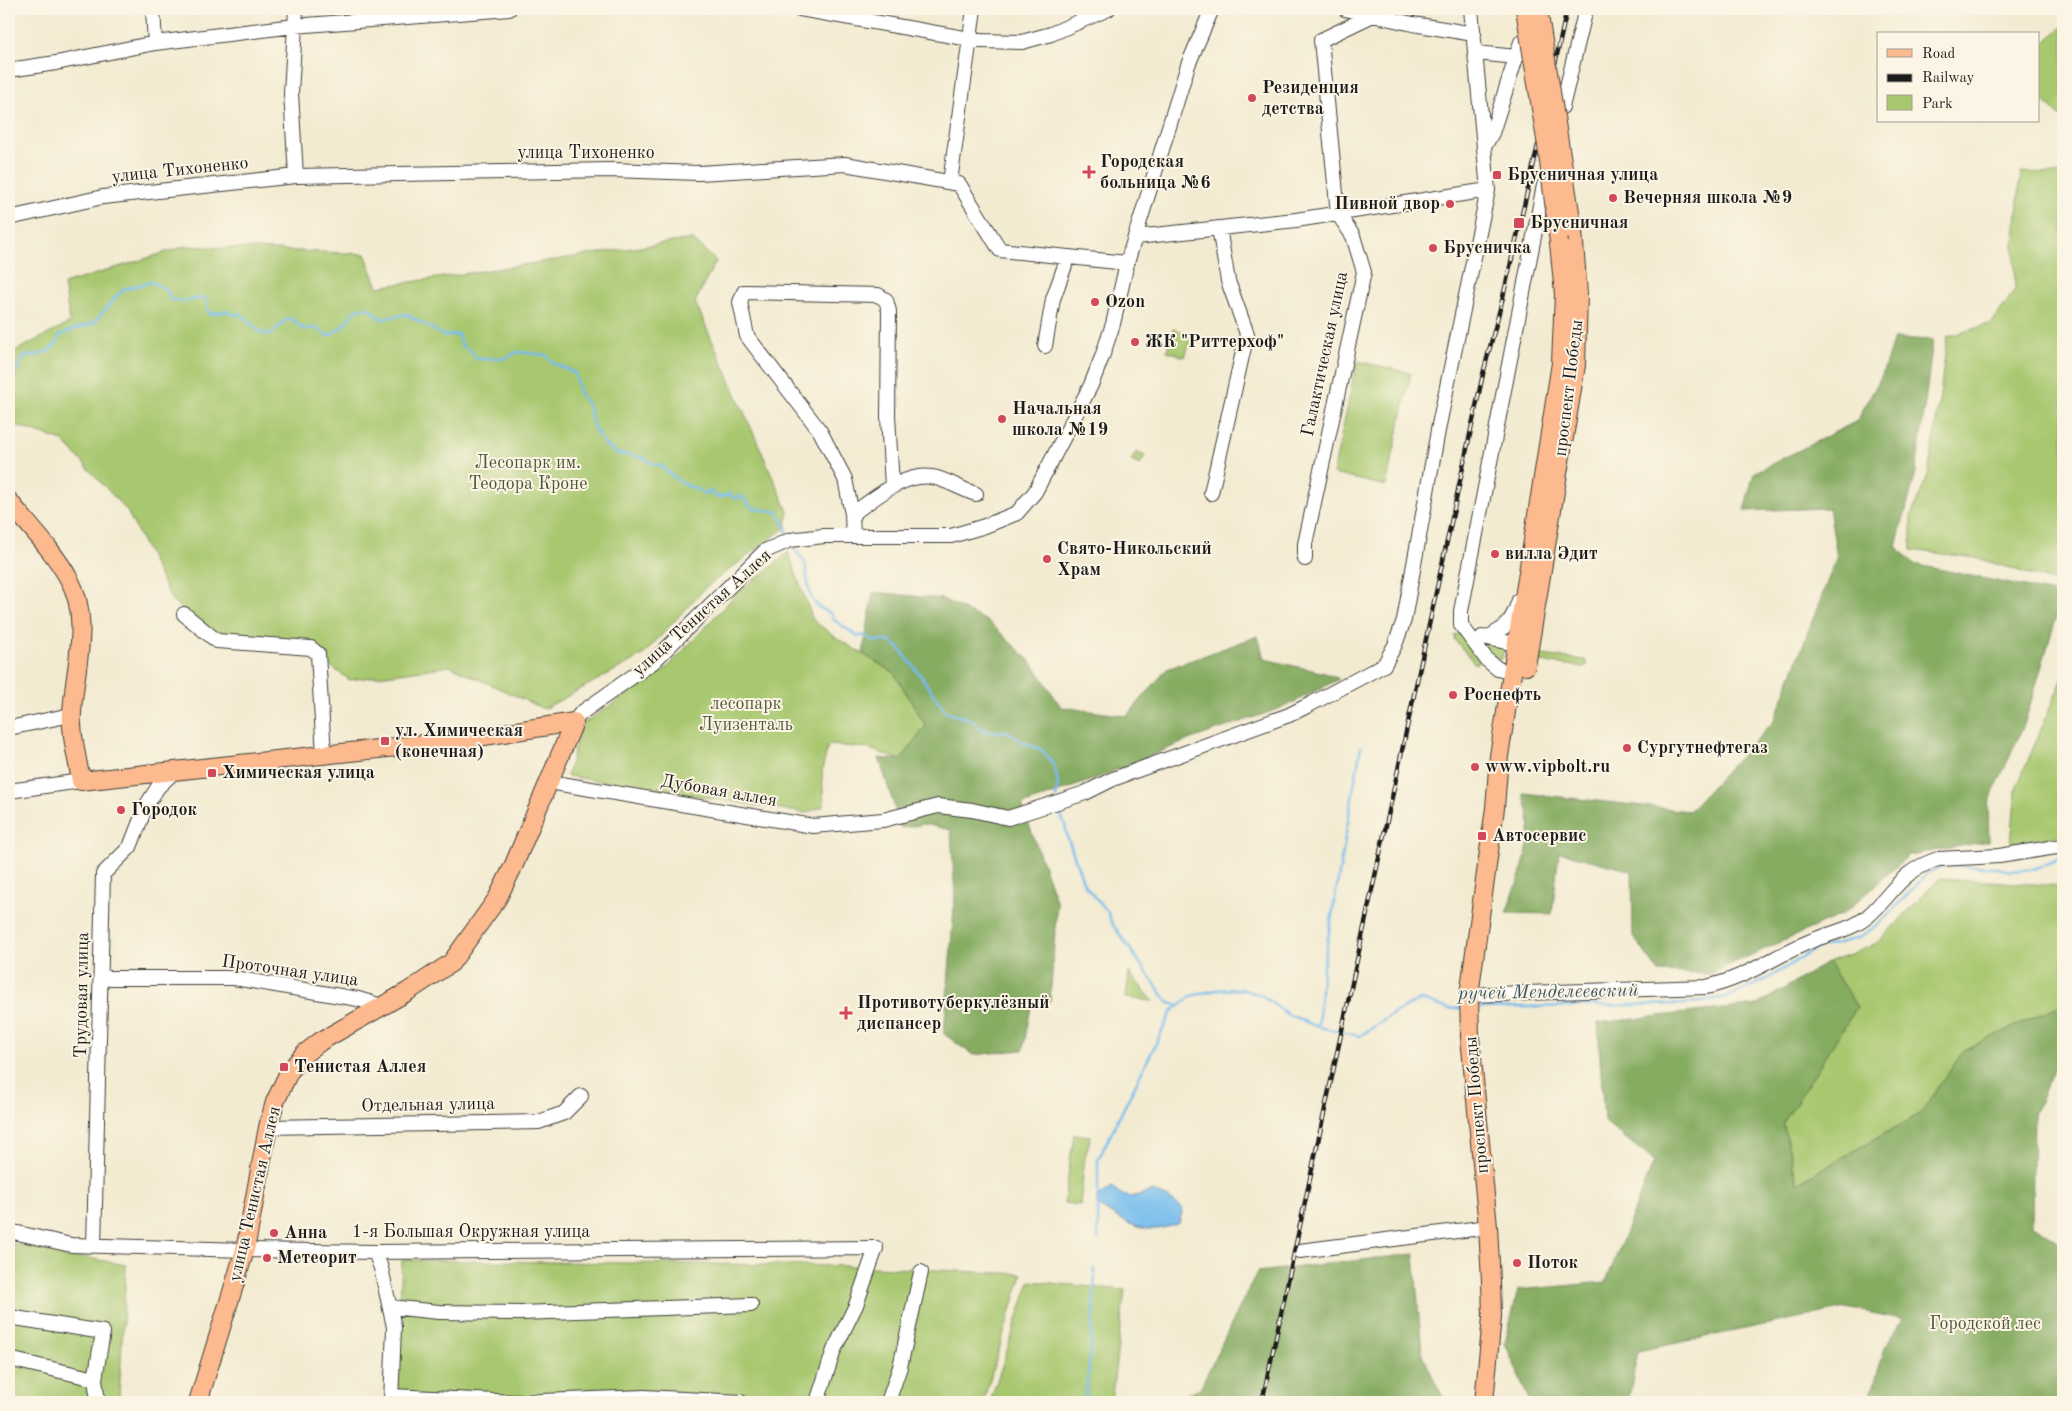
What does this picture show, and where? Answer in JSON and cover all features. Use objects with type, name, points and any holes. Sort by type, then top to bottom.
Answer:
[{"type":"main road","name":"проспект Победы","points":[[1484,1402],[1492,1317],[1488,1227],[1469,1017],[1469,995],[1495,808],[1499,756],[1513,673],[1523,646],[1526,590],[1561,363],[1564,294],[1560,243],[1547,146],[1525,9]]},
{"type":"main road","name":"проспект Победы","points":[[1495,808],[1502,791],[1523,646],[1576,365],[1578,294],[1572,231],[1538,9]]},
{"type":"main road","points":[[9,501],[50,549],[70,580],[75,593],[82,621],[71,716],[82,781],[452,741],[574,722]]},
{"type":"main road","name":"улица Тенистая Аллея","points":[[198,1402],[245,1250],[268,1127],[275,1102],[288,1072],[304,1054],[321,1041],[451,963],[496,899],[574,722]]},
{"type":"street","points":[[153,9],[155,43]]},
{"type":"street","points":[[296,9],[291,93],[296,176]]},
{"type":"street","points":[[9,70],[56,63],[155,43],[294,26],[509,9]]},
{"type":"street","points":[[800,9],[981,41],[1022,42],[1051,34],[1108,9]]},
{"type":"street","points":[[974,9],[950,182],[959,184],[1000,250],[1127,263]]},
{"type":"street","name":"улица Тенистая Аллея","points":[[574,722],[581,713],[654,662],[765,552],[790,540],[824,536],[951,536],[985,526],[1017,513],[1035,492],[1091,385],[1113,324],[1127,263],[1188,65],[1212,9]]},
{"type":"street","points":[[1345,9],[1413,24],[1474,34]]},
{"type":"street","points":[[1136,237],[1296,220],[1488,190],[1471,9]]},
{"type":"street","points":[[1562,107],[1586,9]]},
{"type":"street","name":"Галактическая улица","points":[[1305,559],[1305,544],[1364,272],[1352,236],[1338,214],[1321,40],[1373,15]]},
{"type":"street","points":[[1484,147],[1492,133],[1522,42]]},
{"type":"street","points":[[1476,53],[1517,57]]},
{"type":"street","name":"улица Тихоненко","points":[[9,218],[103,197],[296,176],[612,170],[699,173],[845,164],[950,182]]},
{"type":"street","points":[[1513,673],[1498,669],[1467,634],[1461,625],[1461,611],[1544,185]]},
{"type":"street","name":"Дубовая аллея","points":[[549,782],[813,826],[883,820],[938,806],[972,810],[1008,818],[1057,802],[1149,765],[1289,715],[1384,665],[1395,645],[1404,620],[1438,434],[1478,230],[1488,190]]},
{"type":"street","points":[[1211,493],[1247,334],[1228,281],[1219,228]]},
{"type":"street","points":[[1045,346],[1052,299],[1068,257]]},
{"type":"street","points":[[853,536],[852,514],[844,479],[820,431],[748,336],[740,302],[744,292],[878,295],[886,300],[889,311],[888,416],[892,487]]},
{"type":"street","points":[[852,514],[892,487],[910,479],[932,477],[976,494]]},
{"type":"street","points":[[1487,638],[1507,626],[1515,613],[1519,600],[1526,590]]},
{"type":"street","points":[[184,614],[218,640],[311,648],[315,650],[318,654],[324,755]]},
{"type":"street","points":[[1467,634],[1523,646]]},
{"type":"street","points":[[9,728],[71,716]]},
{"type":"street","name":"Трудовая улица","points":[[94,1246],[102,978],[103,874],[130,847],[146,806],[158,787],[176,770]]},
{"type":"street","points":[[9,791],[82,781]]},
{"type":"street","points":[[1469,995],[1706,987],[1717,985],[1743,976],[1810,941],[1852,926],[1867,917],[1912,870],[1927,862],[1938,859],[1974,858],[2024,853],[2063,846]]},
{"type":"street","name":"Проточная улица","points":[[102,978],[234,978],[349,997],[382,1006]]},
{"type":"street","name":"Отдельная улица","points":[[268,1127],[539,1122],[564,1113],[580,1096]]},
{"type":"street","points":[[1300,1251],[1488,1227]]},
{"type":"street","name":"1-я Большая Окружная улица","points":[[9,1231],[71,1245],[245,1250],[375,1252],[876,1248],[856,1305],[834,1350],[817,1402]]},
{"type":"street","points":[[375,1252],[381,1268],[394,1328],[391,1399],[518,1402],[644,1397],[741,1402]]},
{"type":"street","points":[[888,1402],[900,1367],[921,1272]]},
{"type":"street","points":[[390,1307],[439,1312],[520,1313],[751,1304]]},
{"type":"street","points":[[9,1317],[103,1332],[96,1379],[98,1402]]},
{"type":"street","points":[[9,1359],[96,1379]]},
{"type":"green space","points":[[2063,26],[2063,119],[2040,97],[2040,46]]},
{"type":"green space","points":[[2021,172],[2063,173],[2063,584],[1976,558],[1911,550],[1911,516],[1928,475],[1947,337],[1992,323],[2015,290],[2014,242]]},
{"type":"green space","name":"Лесопарк им. Теодора Кроне","points":[[692,239],[716,261],[695,302],[788,511],[786,527],[705,588],[643,655],[544,709],[450,666],[350,680],[298,643],[222,640],[172,601],[127,511],[63,441],[12,424],[9,414],[9,354],[70,323],[64,284],[186,246],[365,254],[378,287]]},
{"type":"green space","points":[[1173,329],[1192,335],[1185,357],[1167,351]]},
{"type":"green space","points":[[1894,338],[1933,340],[1916,473],[1896,546],[1914,564],[2063,595],[2024,725],[1988,804],[1989,841],[1909,855],[1843,914],[1709,974],[1659,972],[1633,936],[1632,871],[1559,852],[1552,914],[1506,913],[1523,866],[1529,841],[1529,816],[1523,793],[1689,811],[1774,721],[1837,556],[1829,508],[1744,511],[1754,473],[1857,421],[1882,375]]},
{"type":"green space","points":[[1357,361],[1411,373],[1386,486],[1333,474]]},
{"type":"green space","points":[[1136,452],[1145,456],[1140,465],[1131,461]]},
{"type":"green space","name":"лесопарк Луизенталь","points":[[788,552],[813,620],[835,637],[894,673],[926,726],[901,760],[867,748],[828,745],[822,771],[824,806],[806,813],[567,776],[581,725],[668,667],[739,591]]},
{"type":"green space","points":[[873,592],[942,599],[989,622],[1033,664],[1061,707],[1127,716],[1167,669],[1258,636],[1264,659],[1325,673],[1339,679],[1284,707],[1191,739],[1092,780],[1022,805],[1057,903],[1050,1001],[1031,1007],[1023,1050],[973,1055],[944,1034],[955,896],[951,830],[924,824],[901,828],[879,758],[901,760],[926,726],[894,673],[863,654]]},
{"type":"green space","points":[[1455,635],[1461,635],[1480,661],[1475,664],[1454,639]]},
{"type":"green space","points":[[1479,641],[1504,648],[1502,659],[1492,656]]},
{"type":"green space","points":[[1541,655],[1585,660],[1587,665],[1584,667],[1541,662],[1538,659]]},
{"type":"green space","points":[[2063,677],[2063,835],[2011,843],[2016,789]]},
{"type":"green space","points":[[1940,878],[2063,886],[2063,1004],[1964,1050],[1920,1114],[1797,1183],[1783,1123],[1857,1007],[1828,962],[1875,945]]},
{"type":"green space","name":"Городской лес","points":[[1828,962],[1857,1007],[1783,1123],[1797,1183],[1920,1114],[1964,1050],[2063,1004],[2063,1047],[2034,1115],[2032,1224],[2063,1244],[2063,1402],[1869,1402],[1885,1347],[1902,1319],[1846,1308],[1638,1351],[1628,1402],[1530,1402],[1505,1343],[1518,1290],[1606,1282],[1654,1161],[1604,1121],[1598,1023],[1757,1005]]},
{"type":"green space","points":[[1129,972],[1153,1001],[1126,998]]},
{"type":"green space","points":[[1074,1134],[1091,1136],[1085,1157],[1080,1205],[1064,1203]]},
{"type":"green space","points":[[9,1243],[126,1265],[119,1398],[177,1402],[9,1402]]},
{"type":"green space","points":[[1414,1254],[1422,1354],[1445,1402],[1170,1402],[1200,1388],[1257,1272]]},
{"type":"green space","points":[[402,1260],[852,1266],[1022,1274],[983,1402],[395,1402]]},
{"type":"green space","points":[[1030,1281],[1125,1290],[1111,1402],[990,1402]]},
{"type":"water","points":[[1112,1187],[1122,1195],[1127,1196],[1136,1196],[1152,1191],[1169,1198],[1183,1209],[1179,1223],[1155,1229],[1145,1229],[1127,1223],[1097,1205],[1097,1197]]},
{"type":"waterway","points":[[9,383],[25,356],[46,352],[54,347],[59,336],[94,323],[124,289],[152,282],[167,290],[171,300],[183,301],[204,298],[207,300],[207,310],[211,314],[227,311],[233,315],[240,313],[260,332],[270,335],[287,319],[292,319],[303,329],[317,328],[328,336],[343,326],[352,313],[361,308],[371,309],[381,319],[407,314],[444,336],[458,334],[462,346],[470,350],[477,359],[506,358],[517,352],[546,355],[553,363],[575,373],[579,392],[589,407],[594,428],[605,445],[618,454],[644,458],[654,465],[661,465],[686,485],[705,494],[710,491],[718,498],[729,494],[736,499],[742,496],[752,508],[778,512],[786,527],[787,536]]},
{"type":"waterway","points":[[792,547],[805,564],[810,594],[817,605],[831,613],[834,620],[857,636],[865,636],[875,641],[889,641],[898,647],[946,712],[974,721],[978,727],[990,732],[1007,731],[1022,742],[1042,750],[1054,765],[1058,783],[1056,798]]},
{"type":"waterway","points":[[1318,1027],[1323,967],[1361,746]]},
{"type":"waterway","points":[[1057,806],[1084,884],[1108,912],[1111,922],[1164,997],[1169,1003],[1178,1005]]},
{"type":"waterway","name":"ручей Менделеевский","points":[[1475,1008],[1686,1004],[1727,997],[1769,978],[1815,949],[1858,938],[1878,925],[1928,873],[1942,866],[1992,867],[2011,871],[2034,869],[2063,857]]},
{"type":"waterway","name":"ручей Менделеевский","points":[[1098,1239],[1098,1160],[1172,1011],[1191,996],[1216,990],[1241,989],[1261,995],[1287,1014],[1318,1027],[1360,1036],[1396,1012],[1421,1000],[1450,1009],[1462,1008]]},
{"type":"waterway","name":"ручей Менделеевский","points":[[1085,1402],[1091,1347],[1095,1269]]},
{"type":"railway","points":[[1555,64],[1567,9]]},
{"type":"railway","points":[[1262,1402],[1483,374],[1538,145]]},
{"type":"place","name":"Резиденция детства","points":[[1252,98]]},
{"type":"place","name":"Городская больница №6","points":[[1089,172]]},
{"type":"place","name":"Брусничная улица","points":[[1497,175]]},
{"type":"place","name":"Вечерняя школа №9","points":[[1613,198]]},
{"type":"place","name":"Пивной двор","points":[[1450,204]]},
{"type":"place","name":"Брусничная","points":[[1519,223]]},
{"type":"place","name":"Брусничка","points":[[1433,248]]},
{"type":"place","name":"Ozon","points":[[1095,302]]},
{"type":"place","name":"ЖК \"Риттерхоф\"","points":[[1135,342]]},
{"type":"place","name":"Начальная школа №19","points":[[1002,419]]},
{"type":"place","name":"вилла Эдит","points":[[1495,554]]},
{"type":"place","name":"Свято-Никольский Храм","points":[[1047,559]]},
{"type":"place","name":"Роснефть","points":[[1453,695]]},
{"type":"place","name":"ул. Химическая (конечная)","points":[[385,741]]},
{"type":"place","name":"Сургутнефтегаз","points":[[1627,748]]},
{"type":"place","name":"www.vipbolt.ru","points":[[1475,767]]},
{"type":"place","name":"Химическая улица","points":[[212,773]]},
{"type":"place","name":"Городок","points":[[121,810]]},
{"type":"place","name":"Автосервис","points":[[1482,836]]},
{"type":"place","name":"Противотуберкулёзный диспансер","points":[[846,1013]]},
{"type":"place","name":"Тенистая Аллея","points":[[284,1067]]},
{"type":"place","name":"Анна","points":[[274,1233]]},
{"type":"place","name":"Метеорит","points":[[267,1258]]},
{"type":"place","name":"Поток","points":[[1517,1263]]}]
